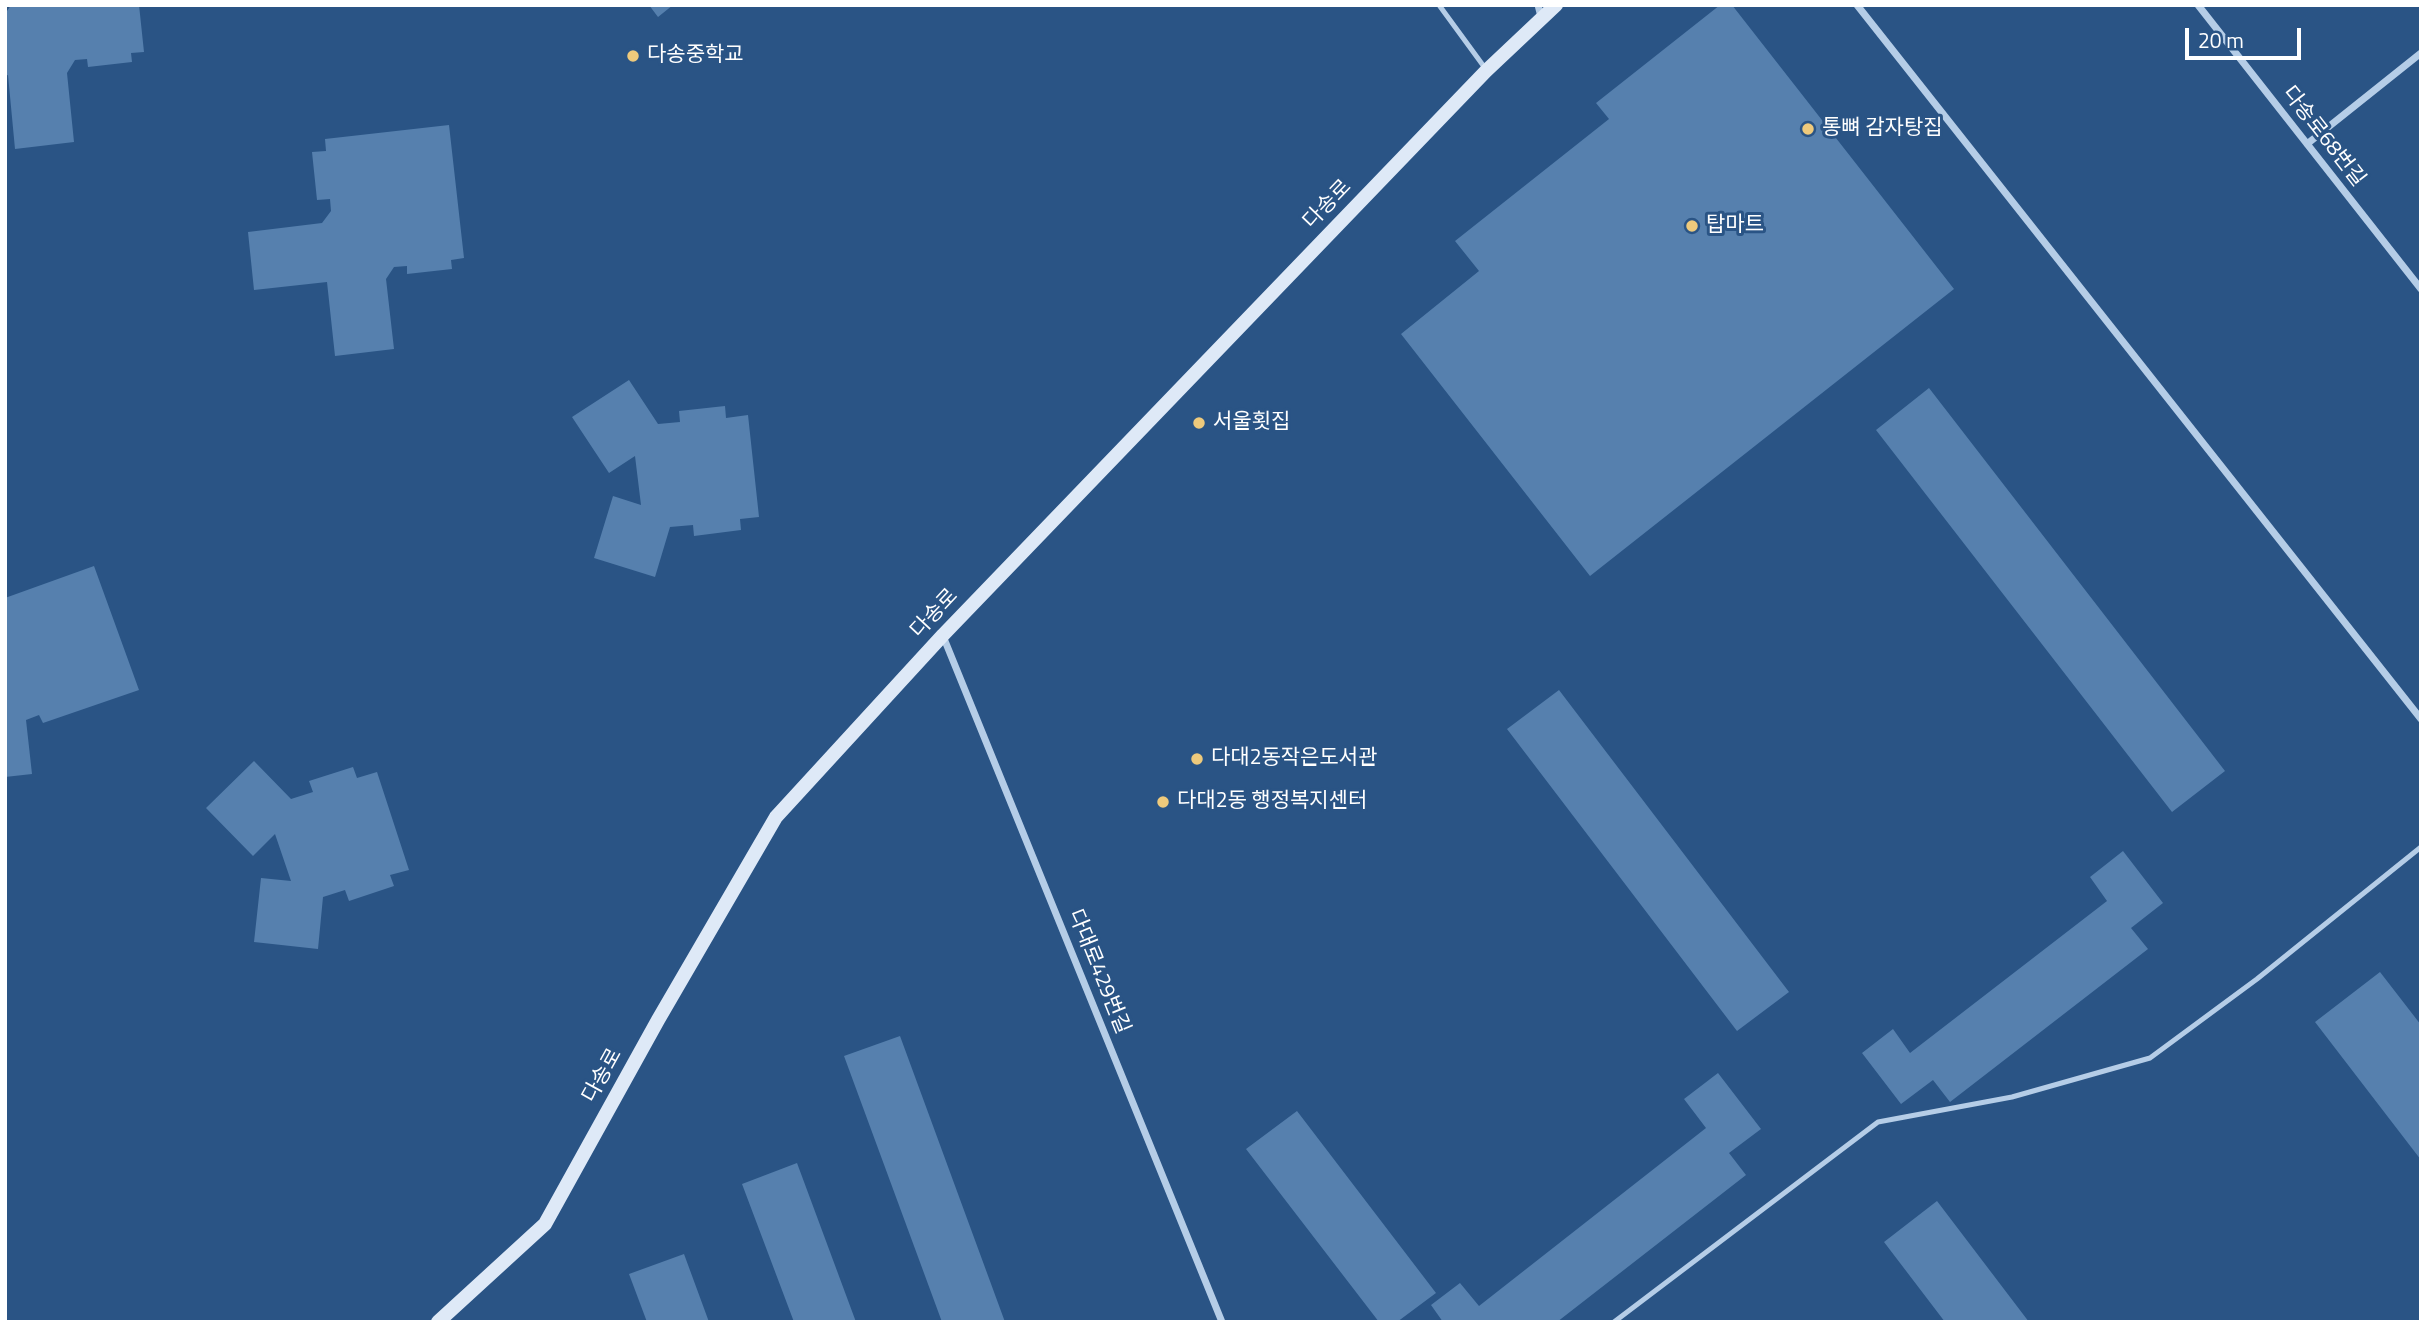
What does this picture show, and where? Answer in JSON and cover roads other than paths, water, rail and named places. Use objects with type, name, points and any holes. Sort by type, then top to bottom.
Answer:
[{"type":"main road","name":"다송로","points":[[438,1322],[545,1224],[658,1020],[776,817],[943,635],[1486,71],[1539,11],[1556,5]]},
{"type":"street","points":[[1857,5],[2421,719]]},
{"type":"street","name":"다송로68번길","points":[[2198,5],[2421,289]]},
{"type":"street","points":[[2307,144],[2421,53]]},
{"type":"street","name":"다대로429번길","points":[[943,635],[1222,1322]]},
{"type":"lane","points":[[1439,5],[1486,71]]},
{"type":"lane","points":[[1614,1322],[1878,1122],[2012,1097],[2150,1058],[2257,979],[2421,847]]},
{"type":"place","name":"다송중학교","points":[[633,56]]},
{"type":"place","name":"통뼈 감자탕집","points":[[1808,129]]},
{"type":"place","name":"탑마트","points":[[1692,226]]},
{"type":"place","name":"서울횟집","points":[[1199,423]]},
{"type":"place","name":"다대2동작은도서관","points":[[1197,759]]},
{"type":"place","name":"다대2동 행정복지센터","points":[[1163,802]]}]
